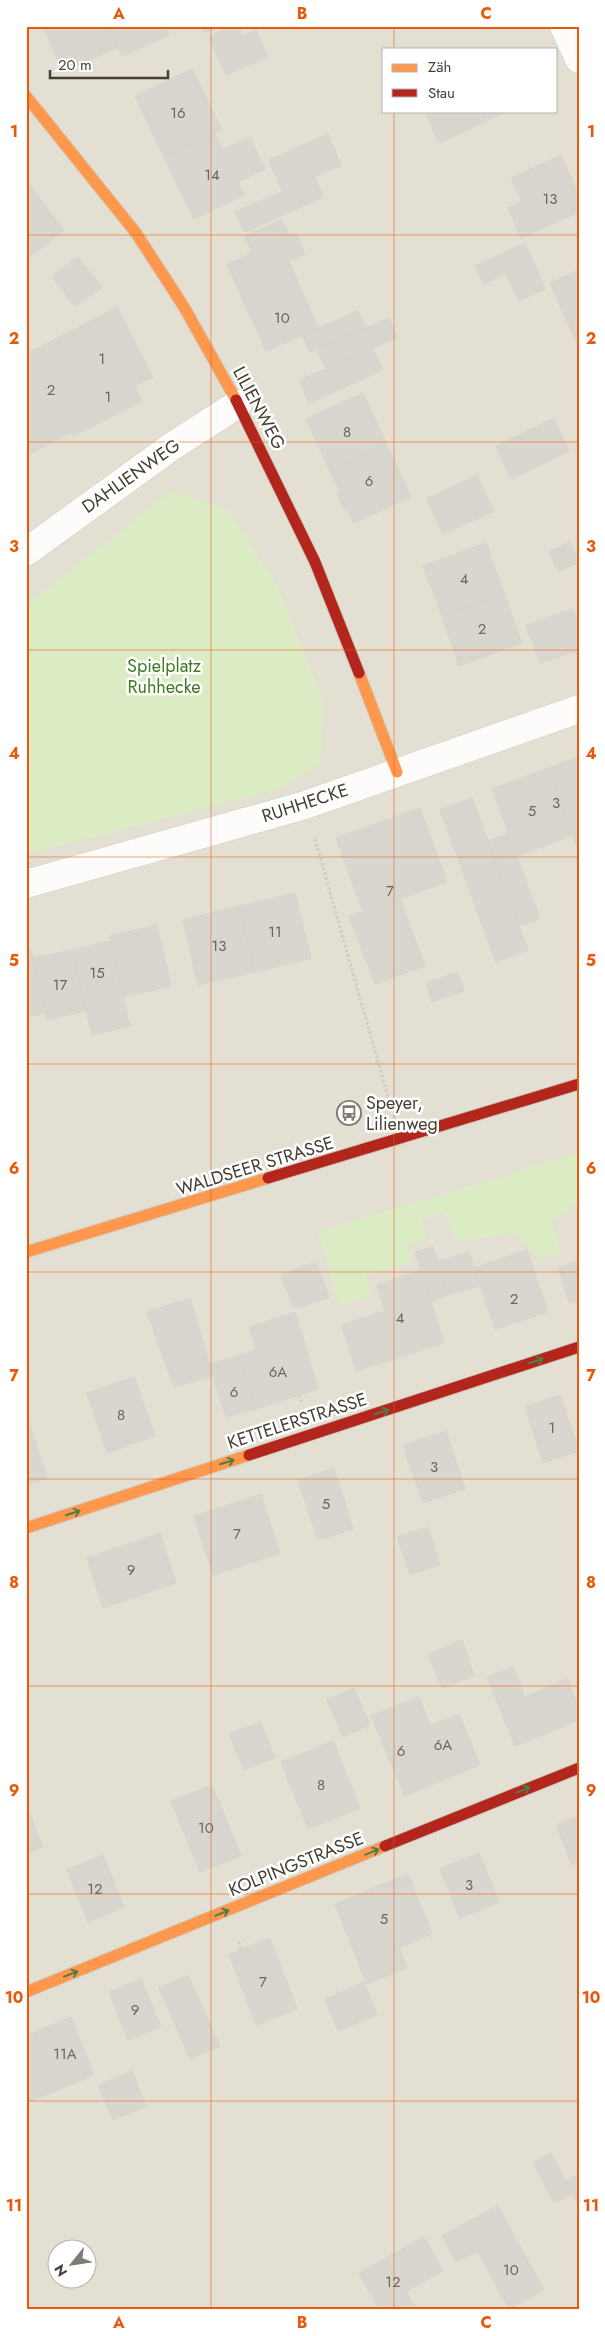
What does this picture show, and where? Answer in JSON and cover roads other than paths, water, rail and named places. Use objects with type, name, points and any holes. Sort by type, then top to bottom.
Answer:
[{"type":"street","points":[[564,26],[579,59]]},
{"type":"street","name":"LILIENWEG","points":[[26,96],[61,137],[136,233],[184,306],[238,404],[315,562],[397,772]]},
{"type":"street","name":"DAHLIENWEG","points":[[26,552],[170,447],[238,404]]},
{"type":"street","name":"RUHHECKE","points":[[26,884],[305,805],[579,709]]},
{"type":"street","name":"WALDSEER STRASSE","points":[[26,1252],[579,1084]]},
{"type":"street","name":"KETTELERSTRASSE","points":[[26,1528],[579,1347]]},
{"type":"street","name":"KOLPINGSTRASSE","points":[[26,1992],[579,1768]]},
{"type":"place","name":"Speyer, Lilienweg","points":[[349,1113]]},
{"type":"park label","name":"Spielplatz Ruhhecke","points":[[164,676]]}]
